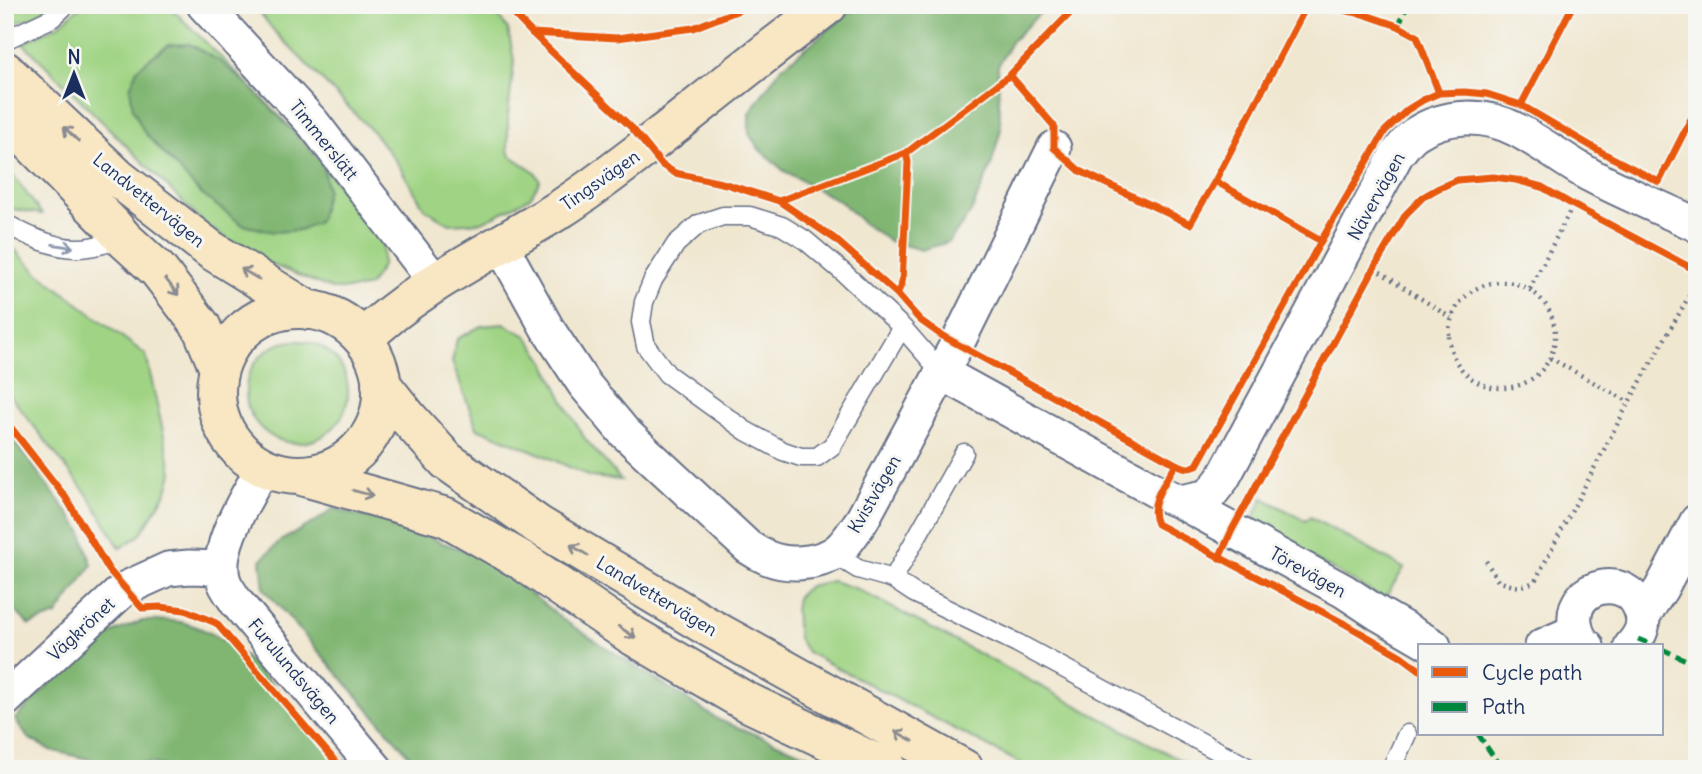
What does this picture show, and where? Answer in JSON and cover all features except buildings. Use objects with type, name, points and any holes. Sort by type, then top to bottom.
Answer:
[{"type":"street","name":"Timmerslätt","points":[[204,5],[313,122],[436,283]]},
{"type":"street","name":"Tingsvägen","points":[[363,339],[379,323],[436,283],[561,208],[619,168],[828,5]]},
{"type":"street","name":"Landvettervägen","points":[[5,71],[118,178],[211,250],[308,310]]},
{"type":"street","name":"Landvettervägen","points":[[5,116],[124,239],[158,270],[201,326],[219,369]]},
{"type":"street","name":"Nävervägen","points":[[1195,499],[1223,478],[1397,154],[1413,136],[1431,125],[1454,118],[1495,121],[1516,129],[1590,175],[1697,225]]},
{"type":"street","name":"Kvistvägen","points":[[834,554],[862,520],[942,373],[1054,148]]},
{"type":"street","points":[[500,243],[547,328],[584,384],[624,432],[716,519],[748,547],[769,559],[807,562],[834,554]]},
{"type":"street","points":[[280,471],[325,471],[338,466],[360,448],[380,412],[381,384],[377,364],[363,339],[333,316],[308,310],[279,311],[253,323],[232,342],[219,369],[216,401],[221,422],[239,453],[280,471],[446,517],[521,560],[630,634],[743,700],[888,769]]},
{"type":"street","name":"Törevägen","points":[[942,373],[1160,493],[1195,499],[1431,644]]},
{"type":"street","name":"Landvettervägen","points":[[381,384],[447,461],[538,525],[705,625],[964,769]]},
{"type":"street","points":[[222,568],[226,540],[280,471]]},
{"type":"street","points":[[1643,616],[1661,589],[1697,521]]},
{"type":"street","name":"Vägkrönet","points":[[5,701],[124,589],[168,569],[222,568]]},
{"type":"street","name":"Furulundsvägen","points":[[222,568],[225,583],[237,603],[376,769]]},
{"type":"street","points":[[1553,644],[1581,639],[1574,617],[1578,604],[1588,593],[1601,586],[1615,586],[1628,592],[1638,602],[1643,616],[1642,628],[1633,644]]},
{"type":"lane","points":[[5,40],[52,18],[66,5]]},
{"type":"lane","points":[[902,327],[832,446],[817,457],[801,457],[783,451],[746,431],[667,374],[646,346],[641,322],[644,302],[653,280],[676,244],[699,224],[723,216],[751,216],[782,226],[805,240],[902,327],[942,373]]},
{"type":"lane","points":[[5,223],[49,243],[79,248],[124,239]]},
{"type":"lane","points":[[893,579],[964,453]]},
{"type":"lane","points":[[834,554],[858,569],[893,579],[914,593],[1017,643],[1251,769]]},
{"type":"lane","points":[[1391,769],[1407,734]]},
{"type":"path","points":[[1530,289],[1590,175]]},
{"type":"path","points":[[1374,268],[1451,317]]},
{"type":"path","points":[[1499,281],[1516,283],[1530,289],[1548,308],[1555,333],[1550,358],[1533,378],[1521,385],[1508,388],[1481,384],[1460,368],[1453,357],[1448,331],[1451,317],[1458,303],[1469,292],[1484,284],[1499,281]]},
{"type":"path","points":[[1486,561],[1498,581],[1526,586],[1535,581],[1629,402],[1697,282]]},
{"type":"path","points":[[1550,358],[1629,402]]},
{"type":"green space","points":[[5,5],[50,5],[33,18],[5,24]]},
{"type":"green space","points":[[82,5],[168,5],[295,132],[378,230],[383,243],[382,266],[369,286],[332,289],[256,258],[206,225],[23,43],[59,25]]},
{"type":"green space","points":[[254,5],[489,5],[508,29],[514,61],[508,115],[508,150],[511,156],[535,172],[540,181],[530,197],[482,222],[450,224],[425,209],[398,164],[375,134],[275,32]]},
{"type":"green space","points":[[859,5],[1048,5],[1011,42],[998,66],[1001,129],[991,166],[971,212],[949,242],[921,250],[890,241],[863,223],[841,202],[784,171],[760,150],[749,134],[749,113],[781,68]]},
{"type":"green space","points":[[190,44],[221,62],[257,93],[322,162],[327,189],[319,221],[301,230],[274,232],[243,225],[201,194],[144,132],[133,109],[130,88],[137,69],[169,45]]},
{"type":"green space","points":[[5,165],[42,214],[7,208]]},
{"type":"green space","points":[[5,240],[37,272],[146,355],[172,472],[167,491],[140,535],[120,548],[90,498],[5,389]]},
{"type":"green space","points":[[504,324],[527,336],[544,360],[585,439],[621,480],[591,477],[477,428],[452,362],[457,339],[481,326]]},
{"type":"green space","points":[[297,341],[317,344],[340,363],[345,372],[348,392],[345,412],[326,435],[317,440],[297,443],[277,440],[254,421],[249,412],[246,392],[249,372],[268,349],[277,344]]},
{"type":"green space","points":[[5,429],[81,530],[92,565],[57,615],[29,625],[5,600]]},
{"type":"green space","points":[[1263,498],[1306,521],[1310,517],[1404,568],[1384,599],[1251,523]]},
{"type":"green space","points":[[334,508],[355,515],[404,523],[440,542],[482,556],[568,623],[719,720],[843,769],[421,769],[264,589],[261,560],[280,541]]},
{"type":"green space","points":[[832,581],[857,589],[1197,769],[1032,769],[1020,763],[807,652],[798,638],[795,611],[797,597],[809,586]]},
{"type":"green space","points":[[166,620],[200,628],[235,649],[351,769],[176,769],[149,763],[121,767],[50,750],[28,738],[15,719],[73,660],[109,634],[142,621]]},
{"type":"marked path","points":[[1398,26],[1408,5]]},
{"type":"marked path","points":[[1638,639],[1650,644]]},
{"type":"marked path","points":[[1664,650],[1697,665]]},
{"type":"marked path","points":[[1479,736],[1502,769]]},
{"type":"cycle path","points":[[505,5],[632,128],[662,165],[675,173],[726,184],[779,201],[835,239],[897,294],[920,320],[941,335],[1176,464],[1156,501],[1154,509],[1157,524],[1347,625],[1418,669]]},
{"type":"cycle path","points":[[532,33],[617,38],[693,28],[752,5]]},
{"type":"cycle path","points":[[779,201],[906,153],[1010,75],[1078,5]]},
{"type":"cycle path","points":[[1215,181],[1307,5]]},
{"type":"cycle path","points":[[1317,5],[1363,14],[1417,36],[1439,93]]},
{"type":"cycle path","points":[[1573,5],[1521,105],[1659,182],[1697,107]]},
{"type":"cycle path","points":[[1010,75],[1054,126],[1054,148],[1080,171],[1190,224],[1215,181],[1321,241]]},
{"type":"cycle path","points":[[1176,464],[1187,468],[1197,465],[1385,131],[1407,110],[1439,93],[1487,94],[1521,105]]},
{"type":"cycle path","points":[[897,294],[902,283],[908,162],[906,153]]},
{"type":"cycle path","points":[[1219,558],[1374,268],[1406,214],[1423,197],[1457,180],[1493,177],[1542,187],[1697,271]]},
{"type":"cycle path","points":[[5,420],[66,498],[109,570],[142,608],[185,610],[216,623],[342,769]]}]
